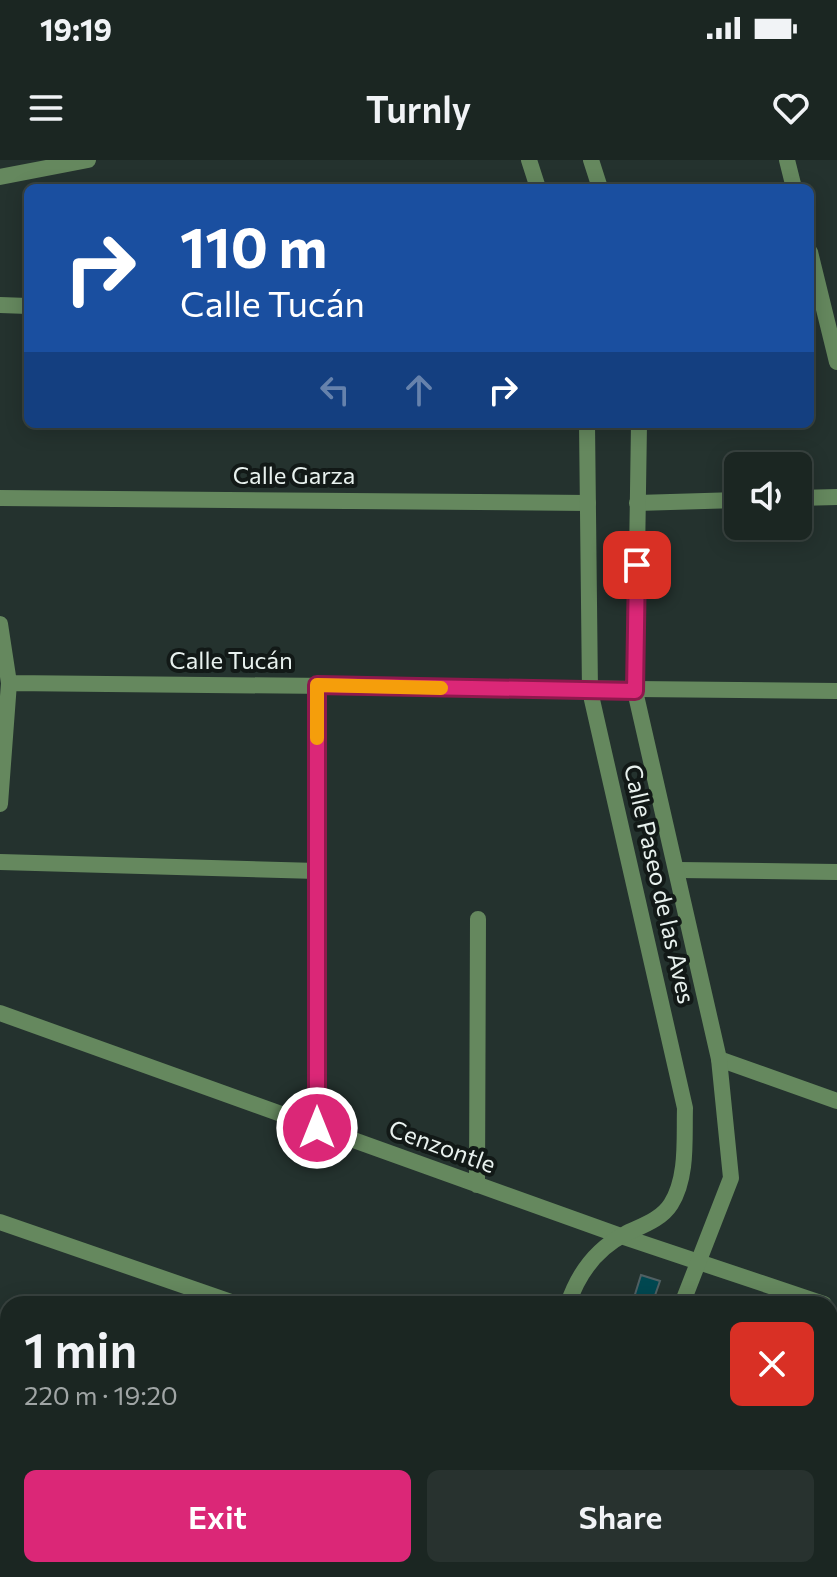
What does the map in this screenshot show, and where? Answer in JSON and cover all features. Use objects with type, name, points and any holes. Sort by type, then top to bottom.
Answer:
[{"type":"street","points":[[0,177],[88,160]]},
{"type":"street","points":[[529,160],[537,184]]},
{"type":"street","points":[[591,160],[599,184]]},
{"type":"street","points":[[787,160],[793,184]]},
{"type":"street","points":[[814,268],[837,362]]},
{"type":"street","points":[[0,305],[24,306]]},
{"type":"street","name":"Calle Paseo de las Aves","points":[[572,1296],[586,1267],[621,1236],[658,1218],[671,1204],[682,1173],[685,1108],[590,691],[587,428]]},
{"type":"street","name":"Calle Paseo de las Aves","points":[[639,428],[635,691],[719,1059],[731,1178],[685,1296]]},
{"type":"street","points":[[812,498],[837,497]]},
{"type":"street","name":"Calle Garza","points":[[0,498],[588,503]]},
{"type":"street","points":[[637,503],[724,500]]},
{"type":"street","points":[[0,624],[9,683],[0,804]]},
{"type":"street","name":"Calle Tucán","points":[[9,683],[837,691]]},
{"type":"street","points":[[317,685],[317,1128]]},
{"type":"street","points":[[0,862],[317,871]]},
{"type":"street","points":[[678,870],[837,872]]},
{"type":"street","points":[[477,1185],[478,919]]},
{"type":"street","name":"Cenzontle","points":[[0,1013],[621,1236],[800,1296]]},
{"type":"street","points":[[719,1059],[837,1101]]},
{"type":"street","points":[[0,1222],[214,1296]]},
{"type":"building","points":[[641,1275],[660,1281],[655,1296],[634,1296]]},
{"type":"slow traffic","points":[[317,738],[317,685],[441,688]]},
{"type":"route","points":[[317,1128],[317,685],[635,691],[637,565]]}]
